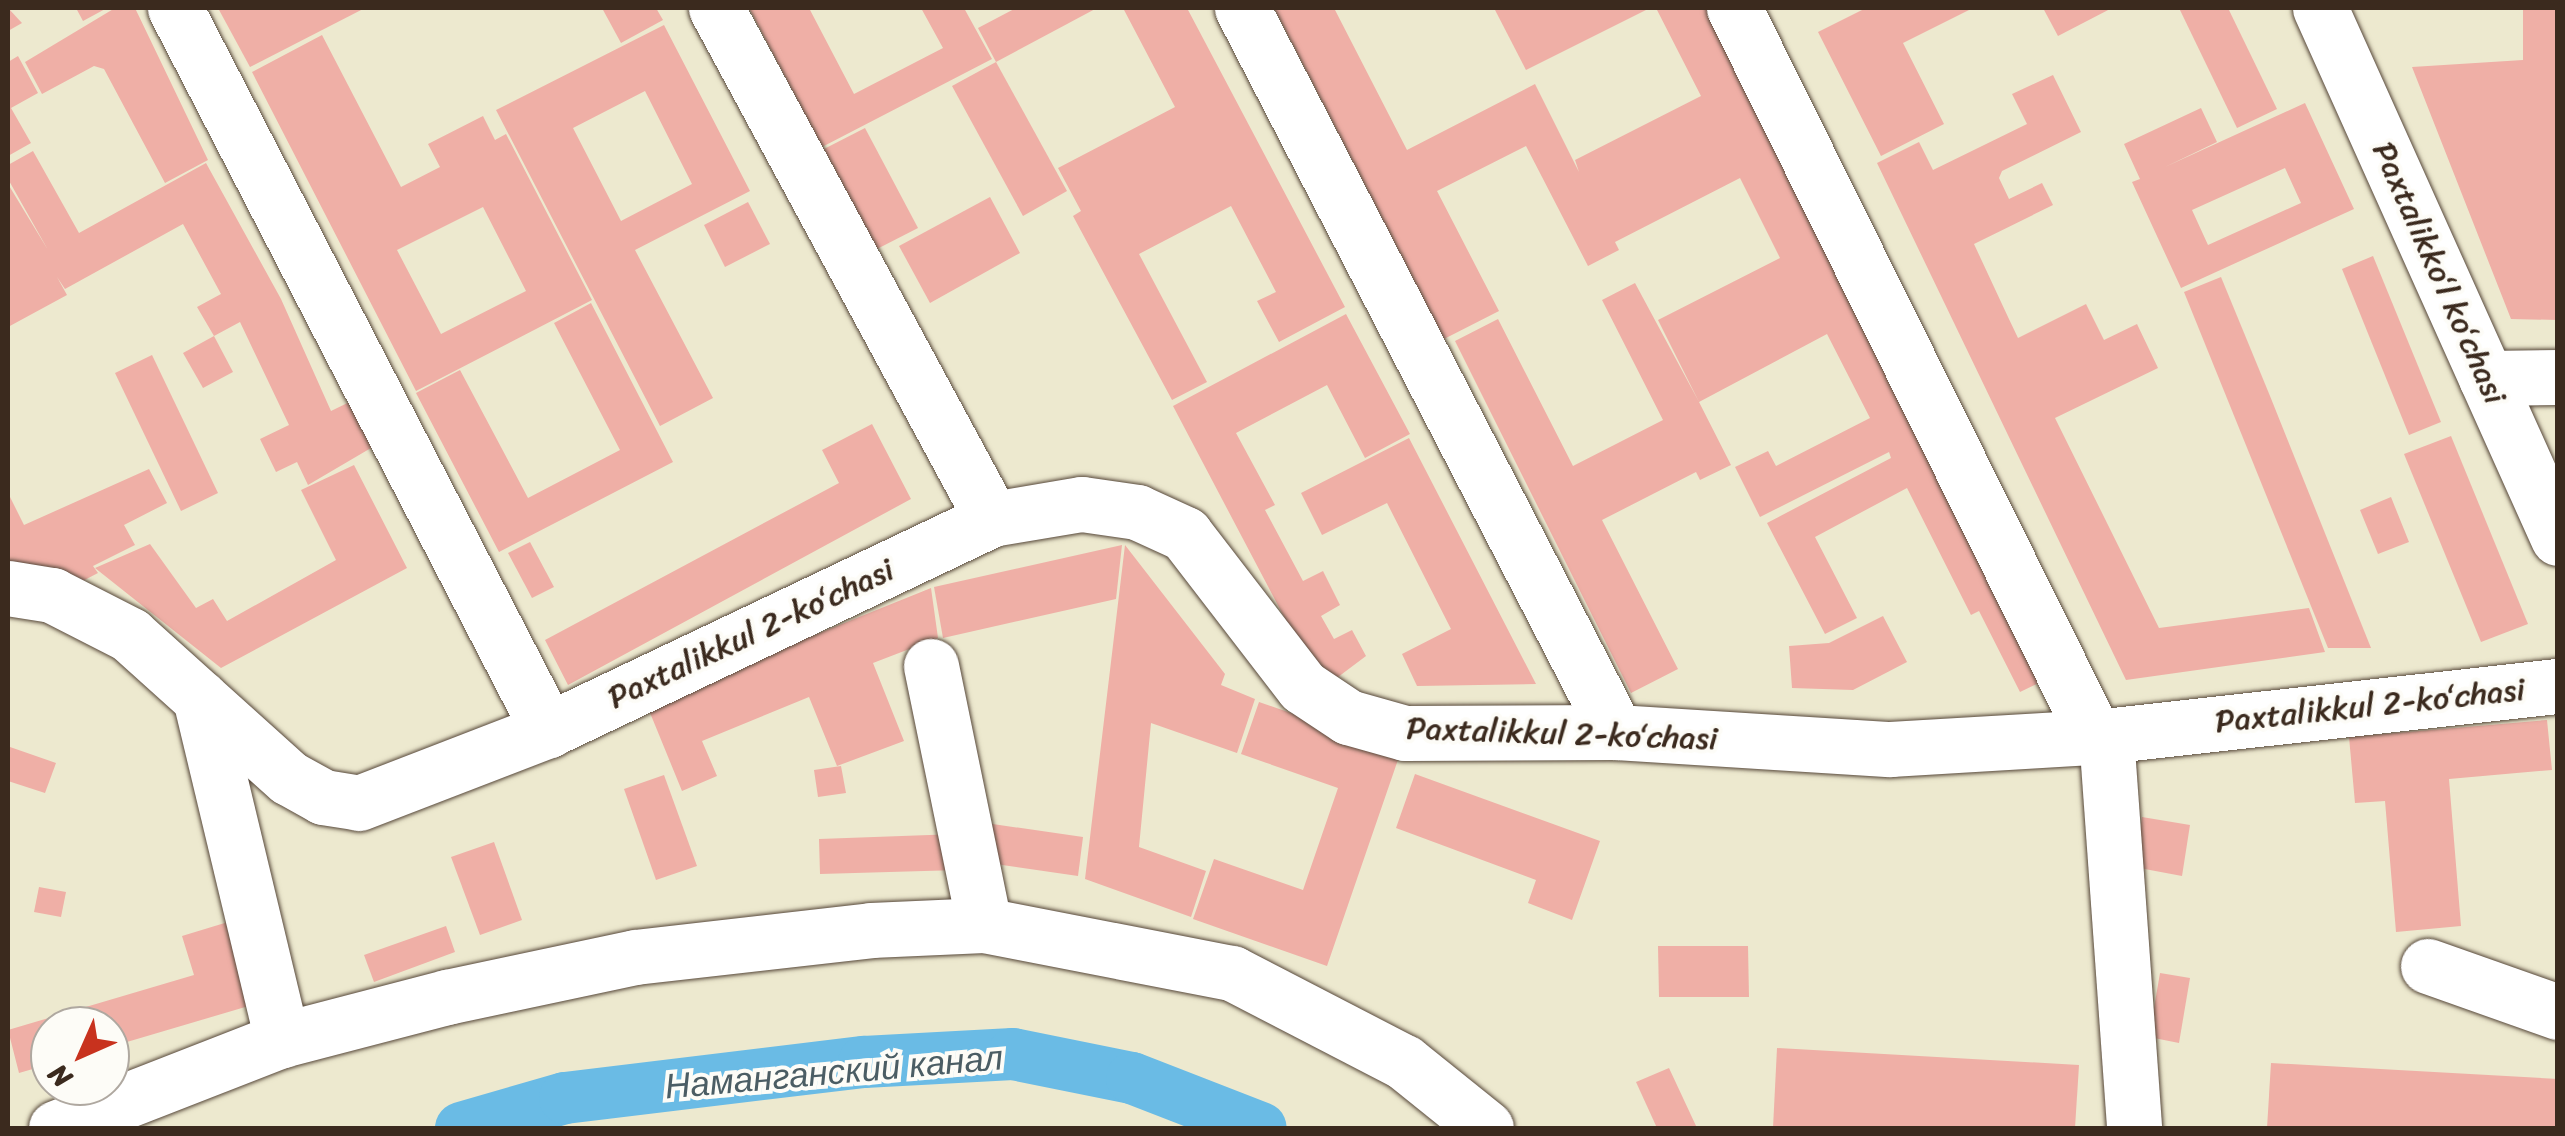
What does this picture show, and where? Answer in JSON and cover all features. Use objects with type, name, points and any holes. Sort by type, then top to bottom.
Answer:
[{"type":"street","points":[[175,8],[548,730]]},
{"type":"street","points":[[716,8],[992,519]]},
{"type":"street","points":[[1242,8],[1616,732]]},
{"type":"street","points":[[1734,8],[2100,736],[2134,1128]]},
{"type":"street","name":"Paxtalikkoʻl koʻchasi","points":[[2320,8],[2558,538]]},
{"type":"street","points":[[2486,378],[2558,377]]},
{"type":"street","name":"Paxtalikkul 2-koʻchasi","points":[[8,588],[52,595],[130,635],[289,778],[323,797],[359,803],[548,730],[992,519],[1082,504],[1136,512],[1185,534],[1303,686],[1348,717],[1405,732],[1616,732],[1890,748],[2100,736],[2558,686]]},
{"type":"street","points":[[931,666],[984,925]]},
{"type":"street","points":[[200,698],[282,1040]]},
{"type":"street","points":[[56,1128],[282,1040],[635,957],[871,930],[984,925],[1232,973],[1404,1062],[1486,1128]]},
{"type":"street","points":[[2428,966],[2558,1012]]},
{"type":"building","points":[[8,8],[22,23],[8,31]]},
{"type":"building","points":[[76,8],[107,8],[83,21]]},
{"type":"building","points":[[115,8],[135,8],[208,160],[165,183],[104,69],[94,66],[42,94],[25,62]]},
{"type":"building","points":[[218,8],[365,8],[250,67]]},
{"type":"building","points":[[602,8],[656,8],[663,20],[621,43]]},
{"type":"building","points":[[749,8],[809,8],[854,94],[943,48],[921,8],[964,8],[992,59],[822,147]]},
{"type":"building","points":[[1016,8],[1097,8],[996,62],[978,28]]},
{"type":"building","points":[[1123,8],[1187,8],[1345,307],[1279,342],[1257,301],[1276,292],[1231,206],[1139,254],[1207,382],[1172,400],[1073,216],[1081,211],[1058,168],[1175,107]]},
{"type":"building","points":[[1274,8],[1334,8],[1407,150],[1535,84],[1579,172],[1575,160],[1701,96],[1656,8],[1712,8],[2057,674],[2020,692],[1979,611],[1971,615],[1907,488],[1815,537],[1857,618],[1825,634],[1767,523],[1891,458],[1889,452],[1760,517],[1735,467],[1768,451],[1776,466],[1870,418],[1827,334],[1699,402],[1658,320],[1780,258],[1740,178],[1615,242],[1619,250],[1588,266],[1526,146],[1437,191],[1499,311],[1444,339]]},
{"type":"building","points":[[1494,8],[1650,8],[1526,70]]},
{"type":"building","points":[[1866,8],[1973,8],[1903,43],[1944,124],[1881,156],[1818,32]]},
{"type":"building","points":[[2043,8],[2112,8],[2058,36]]},
{"type":"building","points":[[2179,8],[2228,8],[2277,109],[2237,128]]},
{"type":"building","points":[[2523,8],[2558,8],[2558,320],[2511,319],[2412,67],[2523,60]]},
{"type":"building","points":[[664,25],[750,191],[635,250],[713,398],[660,426],[496,110]],"holes":[[[645,91],[692,184],[621,221],[573,128]]]},
{"type":"building","points":[[322,35],[401,187],[440,167],[428,144],[483,116],[495,140],[506,134],[592,300],[416,391],[252,72]],"holes":[[[483,207],[526,291],[441,334],[397,250]]]},
{"type":"building","points":[[18,56],[38,93],[11,108],[31,143],[8,156],[8,62]]},
{"type":"building","points":[[996,62],[1067,191],[1023,216],[952,86]]},
{"type":"building","points":[[2053,75],[2081,132],[2002,171],[1999,178],[2009,199],[2042,183],[2053,205],[1974,244],[2018,338],[2086,304],[2104,340],[2137,324],[2158,368],[2055,418],[2159,628],[2309,608],[2325,652],[2126,680],[1877,163],[1919,142],[1933,170],[2027,124],[2012,94]]},
{"type":"building","points":[[2305,103],[2354,209],[2181,288],[2132,182],[2140,179],[2124,144],[2201,108],[2217,142],[2165,167]],"holes":[[[2285,168],[2301,203],[2208,245],[2192,210]]]},
{"type":"building","points":[[865,128],[918,228],[877,249],[824,149]]},
{"type":"building","points":[[33,151],[79,233],[206,163],[281,299],[331,411],[366,394],[388,438],[308,485],[297,462],[276,472],[260,439],[289,425],[240,322],[214,336],[197,307],[221,294],[183,224],[65,289],[57,277],[67,295],[8,327],[8,184],[48,250],[8,179],[8,165]]},
{"type":"building","points":[[990,197],[1020,253],[930,303],[899,246]]},
{"type":"building","points":[[748,202],[770,244],[725,267],[704,225]]},
{"type":"building","points":[[2373,256],[2441,422],[2409,435],[2342,269]]},
{"type":"building","points":[[2221,277],[2371,648],[2328,648],[2184,292]]},
{"type":"building","points":[[1635,283],[1731,465],[1700,480],[1696,472],[1602,520],[1678,669],[1631,693],[1455,341],[1498,319],[1573,466],[1663,420],[1602,300]]},
{"type":"building","points":[[591,303],[673,462],[499,552],[416,393],[460,370],[528,498],[620,450],[554,323]]},
{"type":"building","points":[[1346,314],[1410,434],[1365,458],[1327,385],[1236,433],[1275,505],[1265,510],[1303,581],[1323,571],[1340,605],[1321,616],[1334,639],[1352,630],[1366,656],[1322,689],[1173,406]]},
{"type":"building","points":[[214,336],[233,372],[203,388],[183,353]]},
{"type":"building","points":[[152,355],[218,493],[181,511],[115,373]]},
{"type":"building","points":[[872,424],[911,499],[568,685],[545,640],[839,483],[822,450]]},
{"type":"building","points":[[2451,436],[2528,624],[2481,642],[2404,454]]},
{"type":"building","points":[[1409,438],[1536,684],[1417,686],[1402,654],[1451,629],[1387,503],[1322,535],[1301,493]]},
{"type":"building","points":[[354,465],[407,568],[221,668],[95,568],[150,544],[196,608],[213,599],[227,621],[336,560],[301,490]]},
{"type":"building","points":[[149,469],[167,503],[124,525],[135,545],[93,566],[98,573],[71,587],[8,565],[8,493],[24,525]]},
{"type":"building","points":[[2391,497],[2409,542],[2378,554],[2360,510]]},
{"type":"building","points":[[530,542],[554,587],[532,598],[508,553]]},
{"type":"building","points":[[1122,545],[1116,599],[943,638],[934,587]]},
{"type":"building","points":[[1125,545],[1225,674],[1221,685],[1255,699],[1237,753],[1151,723],[1139,847],[1206,871],[1191,917],[1085,879]]},
{"type":"building","points":[[931,588],[938,638],[873,663],[904,741],[837,766],[809,697],[702,741],[717,776],[682,791],[646,703]]},
{"type":"building","points":[[1883,616],[1907,662],[1853,690],[1792,688],[1789,646],[1829,643]]},
{"type":"building","points":[[1259,702],[1401,751],[1327,966],[1193,919],[1214,859],[1303,890],[1338,788],[1241,754]]},
{"type":"building","points":[[2547,720],[2552,770],[2449,779],[2461,926],[2396,932],[2385,801],[2355,803],[2349,737]]},
{"type":"building","points":[[10,747],[56,763],[45,793],[8,781]]},
{"type":"building","points":[[841,766],[846,793],[818,797],[814,770]]},
{"type":"building","points":[[1415,774],[1600,841],[1572,920],[1528,903],[1536,880],[1396,828]]},
{"type":"building","points":[[664,775],[697,866],[656,880],[624,789]]},
{"type":"building","points":[[2142,817],[2190,825],[2182,876],[2134,867]]},
{"type":"building","points":[[979,822],[1083,837],[1078,876],[974,861]]},
{"type":"building","points":[[957,834],[959,870],[820,874],[819,839]]},
{"type":"building","points":[[494,842],[522,920],[480,935],[451,857]]},
{"type":"building","points":[[39,887],[66,892],[61,917],[34,912]]},
{"type":"building","points":[[228,922],[252,1005],[130,1041],[130,1006],[89,1006],[194,975],[182,936]]},
{"type":"building","points":[[446,926],[455,952],[374,982],[364,955]]},
{"type":"building","points":[[1658,946],[1748,946],[1749,997],[1659,997]]},
{"type":"building","points":[[2160,973],[2190,978],[2179,1043],[2149,1037]]},
{"type":"building","points":[[30,1023],[30,1070],[19,1073],[8,1030]]},
{"type":"building","points":[[1777,1048],[2079,1065],[2075,1128],[1773,1128]]},
{"type":"building","points":[[2271,1063],[2558,1079],[2558,1128],[2267,1128]]},
{"type":"building","points":[[1669,1068],[1697,1128],[1657,1128],[1636,1082]]},
{"type":"waterway","name":"Наманганский канал","points":[[461,1128],[565,1098],[864,1062],[1013,1054],[1132,1078],[1261,1128]]}]
